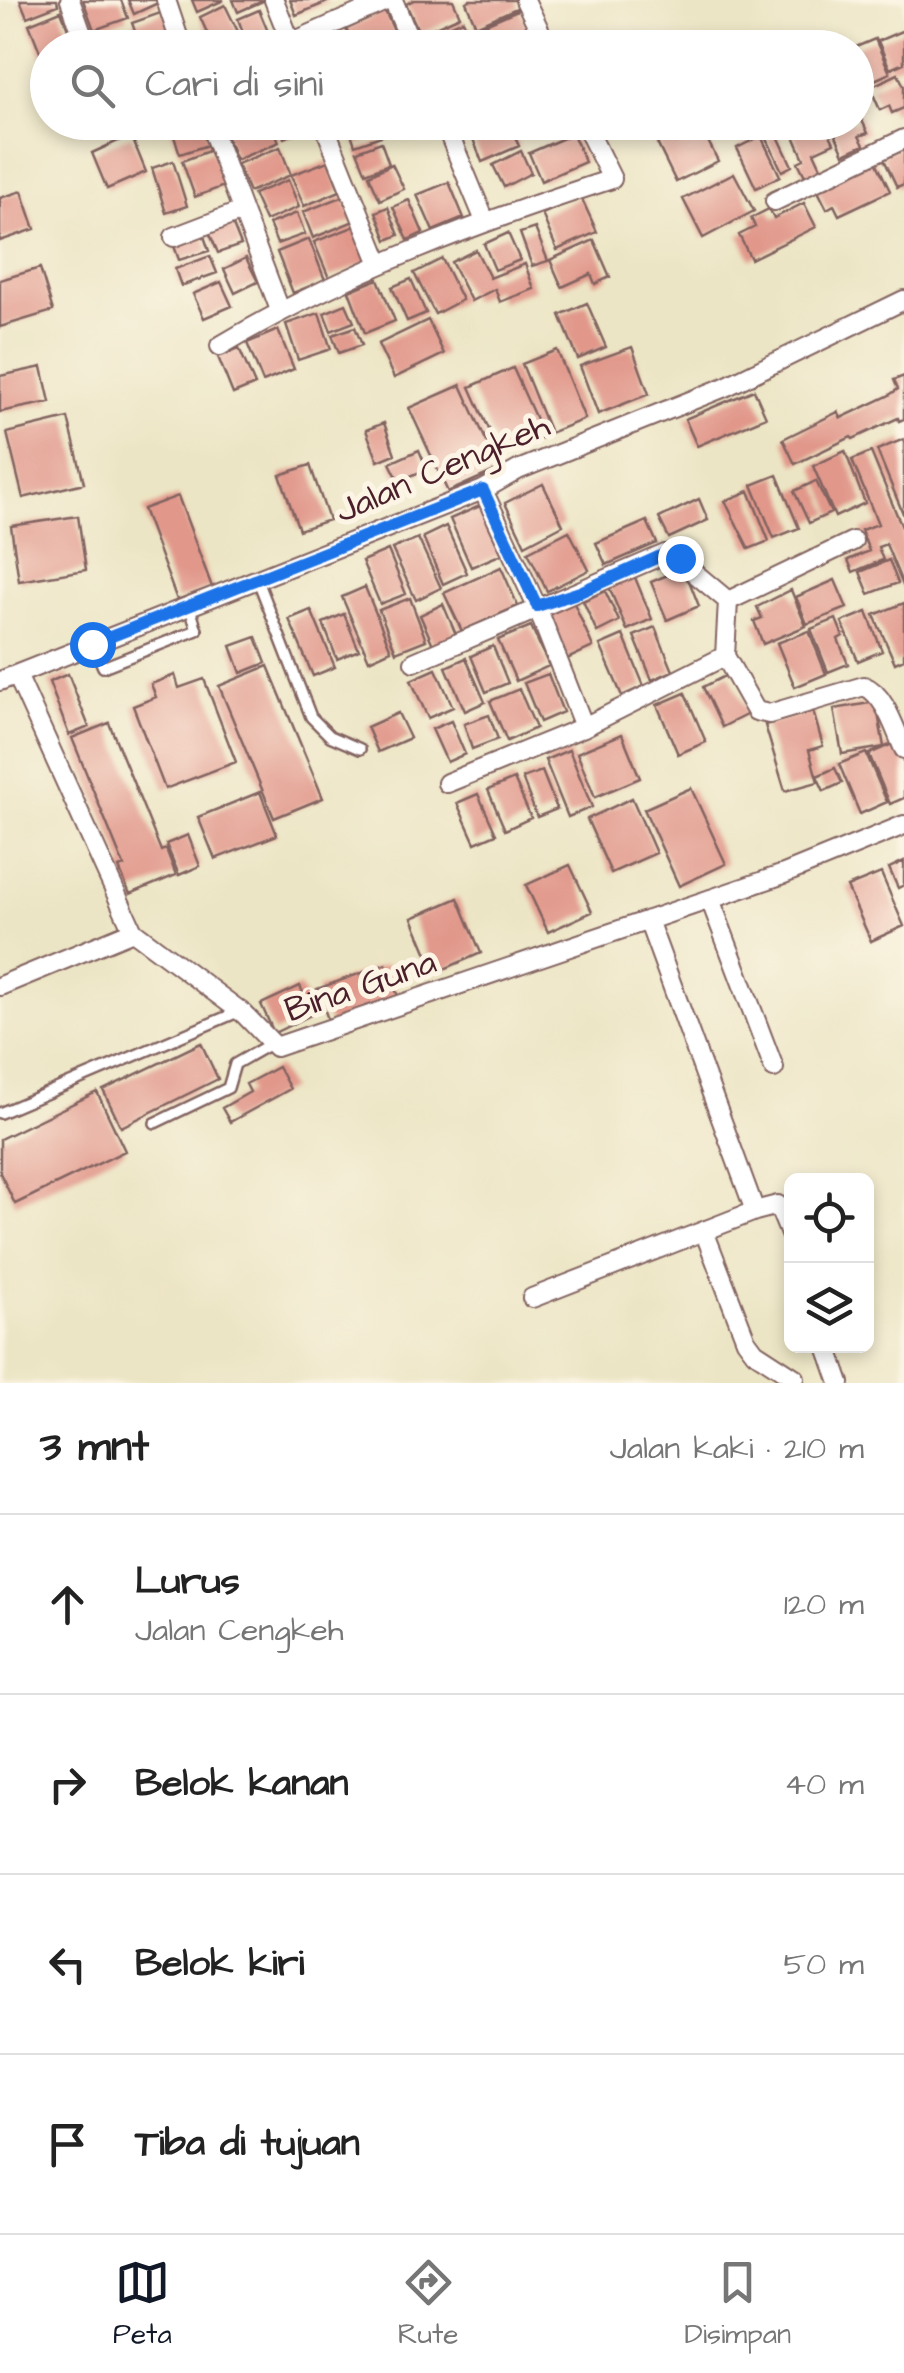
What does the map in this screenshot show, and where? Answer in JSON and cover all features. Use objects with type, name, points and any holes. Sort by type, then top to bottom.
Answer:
[{"type":"street","points":[[70,0],[81,30]]},
{"type":"street","points":[[166,0],[176,30]]},
{"type":"street","points":[[274,0],[283,30]]},
{"type":"street","points":[[324,30],[391,0],[405,30]]},
{"type":"street","points":[[524,0],[539,30]]},
{"type":"street","points":[[775,201],[904,139]]},
{"type":"street","points":[[215,140],[280,310]]},
{"type":"street","points":[[331,140],[380,264]]},
{"type":"street","points":[[451,140],[484,221]]},
{"type":"street","points":[[220,346],[280,310],[380,264],[484,221],[612,179],[593,140]]},
{"type":"street","points":[[174,237],[242,211]]},
{"type":"street","name":"Jalan Cengkeh","points":[[8,678],[483,490],[518,470],[725,388],[904,300]]},
{"type":"street","points":[[483,490],[537,606],[584,727]]},
{"type":"street","points":[[728,601],[853,541]]},
{"type":"street","points":[[414,662],[665,554],[680,558],[728,601]]},
{"type":"street","points":[[728,601],[726,656],[760,713],[769,714],[864,686],[872,689],[904,749]]},
{"type":"street","points":[[447,783],[584,727],[726,656]]},
{"type":"street","name":"Bina Guna","points":[[8,678],[133,931],[240,1011],[270,1044],[285,1047],[784,874],[904,825]]},
{"type":"street","points":[[710,899],[774,1068]]},
{"type":"street","points":[[648,920],[755,1211]]},
{"type":"street","points":[[0,986],[133,931]]},
{"type":"street","points":[[532,1298],[755,1211],[778,1205],[784,1220]]},
{"type":"street","points":[[704,1231],[746,1340],[755,1352],[795,1378]]},
{"type":"street","points":[[830,1353],[840,1383]]},
{"type":"lane","points":[[258,578],[311,717],[330,736],[360,750]]},
{"type":"lane","points":[[92,644],[102,668],[197,630],[189,605]]},
{"type":"lane","points":[[0,1113],[240,1011]]},
{"type":"lane","points":[[156,1123],[228,1088],[235,1064],[270,1044]]},
{"type":"building","points":[[20,0],[57,0],[58,5],[27,17]]},
{"type":"building","points":[[83,0],[121,0],[128,18],[94,30]]},
{"type":"building","points":[[128,0],[157,0],[158,3],[134,14]]},
{"type":"building","points":[[192,0],[224,0],[197,12]]},
{"type":"building","points":[[233,0],[265,0],[238,12]]},
{"type":"building","points":[[290,0],[332,0],[296,15]]},
{"type":"building","points":[[414,0],[453,0],[460,16],[429,30],[418,30],[406,4]]},
{"type":"building","points":[[516,0],[519,7],[476,26],[466,2]]},
{"type":"building","points":[[225,5],[237,30],[206,30],[200,17]]},
{"type":"building","points":[[520,9],[529,30],[477,30]]},
{"type":"building","points":[[259,10],[267,30],[242,30],[238,19]]},
{"type":"building","points":[[61,11],[68,30],[31,30],[29,24]]},
{"type":"building","points":[[166,11],[173,30],[135,30],[132,23]]},
{"type":"building","points":[[385,11],[394,30],[346,30]]},
{"type":"building","points":[[463,20],[468,30],[440,30]]},
{"type":"building","points":[[904,30],[904,63],[890,69],[878,41]]},
{"type":"building","points":[[874,39],[890,73],[874,80]]},
{"type":"building","points":[[898,74],[904,86],[904,108],[892,113],[889,106],[880,110],[874,85]]},
{"type":"building","points":[[120,140],[133,140],[146,172],[107,189],[92,153]]},
{"type":"building","points":[[175,140],[210,140],[211,144],[180,154]]},
{"type":"building","points":[[228,140],[278,140],[279,142],[236,160]]},
{"type":"building","points":[[473,140],[516,140],[519,146],[482,162]]},
{"type":"building","points":[[559,140],[576,140],[585,162],[541,181],[529,153]]},
{"type":"building","points":[[708,140],[718,161],[676,182],[657,143]]},
{"type":"building","points":[[763,140],[780,176],[756,188],[737,148]]},
{"type":"building","points":[[767,140],[780,140],[792,166],[782,171]]},
{"type":"building","points":[[796,140],[833,140],[834,143],[814,152],[825,176],[809,184],[798,162],[804,159]]},
{"type":"building","points":[[838,140],[861,140],[864,145],[844,154]]},
{"type":"building","points":[[381,142],[389,164],[366,173],[357,151]]},
{"type":"building","points":[[904,144],[904,184],[897,187],[882,155]]},
{"type":"building","points":[[280,147],[291,175],[249,192],[237,164]]},
{"type":"building","points":[[211,150],[224,186],[195,197],[182,161]]},
{"type":"building","points":[[521,151],[531,173],[504,187],[493,165]]},
{"type":"building","points":[[873,155],[890,191],[839,215],[834,205],[827,209],[814,183]]},
{"type":"building","points":[[173,161],[187,206],[166,213],[152,168]]},
{"type":"building","points":[[328,161],[340,191],[304,206],[291,175]]},
{"type":"building","points":[[392,164],[404,189],[380,200],[369,175]]},
{"type":"building","points":[[734,173],[754,211],[703,238],[683,199]]},
{"type":"building","points":[[288,180],[299,207],[265,221],[253,194]]},
{"type":"building","points":[[449,182],[464,218],[433,231],[417,195]]},
{"type":"building","points":[[22,191],[35,229],[0,241],[0,198]]},
{"type":"building","points":[[344,196],[354,221],[313,238],[303,212]]},
{"type":"building","points":[[581,197],[597,232],[557,250],[542,214]]},
{"type":"building","points":[[409,200],[423,233],[408,240],[393,207]]},
{"type":"building","points":[[804,203],[816,227],[751,259],[739,235],[755,227],[751,218],[769,209],[774,218]]},
{"type":"building","points":[[388,207],[399,235],[387,240],[376,212]]},
{"type":"building","points":[[297,213],[305,234],[277,244],[269,224]]},
{"type":"building","points":[[232,223],[241,245],[218,253],[209,232]]},
{"type":"building","points":[[358,225],[372,260],[329,278],[314,242]]},
{"type":"building","points":[[535,228],[548,261],[532,266],[520,233]]},
{"type":"building","points":[[203,233],[209,251],[179,260],[173,243]]},
{"type":"building","points":[[508,233],[520,260],[495,270],[484,244]]},
{"type":"building","points":[[309,239],[325,280],[293,293],[277,252]]},
{"type":"building","points":[[594,240],[610,277],[595,284],[591,274],[562,287],[550,260]]},
{"type":"building","points":[[476,250],[490,278],[525,264],[534,289],[500,302],[495,289],[471,301],[451,262]]},
{"type":"building","points":[[210,256],[217,273],[181,286],[175,269]]},
{"type":"building","points":[[246,258],[258,282],[235,293],[224,269]]},
{"type":"building","points":[[442,259],[462,300],[435,314],[414,273]]},
{"type":"building","points":[[40,268],[53,311],[0,327],[0,280]]},
{"type":"building","points":[[378,279],[395,321],[365,333],[349,291]]},
{"type":"building","points":[[411,279],[426,313],[407,321],[392,287]]},
{"type":"building","points":[[221,282],[232,306],[204,318],[193,294]]},
{"type":"building","points":[[587,303],[606,347],[578,359],[560,315]]},
{"type":"building","points":[[346,304],[354,322],[331,331],[324,313]]},
{"type":"building","points":[[319,313],[331,349],[298,360],[286,324]]},
{"type":"building","points":[[428,320],[444,354],[394,378],[378,344]]},
{"type":"building","points":[[355,327],[362,345],[339,353],[332,335]]},
{"type":"building","points":[[278,330],[294,369],[263,382],[247,343]]},
{"type":"building","points":[[632,347],[649,394],[598,414],[580,366]]},
{"type":"building","points":[[239,348],[255,385],[233,394],[218,357]]},
{"type":"building","points":[[557,350],[585,419],[550,433],[522,364]]},
{"type":"building","points":[[42,367],[50,402],[0,412],[0,376]]},
{"type":"building","points":[[513,368],[544,437],[501,456],[470,387]]},
{"type":"building","points":[[904,376],[904,419],[851,437],[795,464],[783,439],[838,412],[841,418],[888,396],[898,389],[894,380]]},
{"type":"building","points":[[461,385],[499,469],[448,492],[409,408]]},
{"type":"building","points":[[754,390],[766,417],[697,446],[685,419]]},
{"type":"building","points":[[68,418],[84,483],[23,498],[7,433]]},
{"type":"building","points":[[384,423],[395,454],[378,461],[366,430]]},
{"type":"building","points":[[904,439],[904,516],[877,450]]},
{"type":"building","points":[[419,450],[427,469],[399,481],[390,463]]},
{"type":"building","points":[[845,451],[865,503],[835,517],[813,466]]},
{"type":"building","points":[[871,452],[904,532],[904,588],[886,544],[878,547],[883,560],[853,572],[848,560],[869,551],[861,530],[878,524],[852,460]]},
{"type":"building","points":[[310,465],[329,520],[299,530],[280,475]]},
{"type":"building","points":[[777,475],[799,528],[774,538],[752,485]]},
{"type":"building","points":[[816,481],[831,513],[809,523],[794,491]]},
{"type":"building","points":[[543,484],[563,525],[525,545],[505,503]]},
{"type":"building","points":[[749,491],[769,541],[749,549],[725,501]]},
{"type":"building","points":[[178,496],[212,587],[177,600],[143,509]]},
{"type":"building","points":[[699,499],[708,520],[669,538],[659,518]]},
{"type":"building","points":[[480,506],[502,554],[471,567],[450,519]]},
{"type":"building","points":[[78,516],[86,570],[19,581],[11,526]]},
{"type":"building","points":[[647,521],[657,543],[606,565],[596,543]]},
{"type":"building","points":[[446,526],[467,573],[443,584],[423,537]]},
{"type":"building","points":[[569,531],[589,570],[547,591],[528,552]]},
{"type":"building","points":[[418,538],[441,588],[416,600],[392,549]]},
{"type":"building","points":[[388,550],[406,594],[380,604],[362,561]]},
{"type":"building","points":[[889,560],[898,583],[869,594],[860,572]]},
{"type":"building","points":[[501,567],[518,606],[462,631],[444,593]]},
{"type":"building","points":[[684,568],[699,606],[667,620],[651,582]]},
{"type":"building","points":[[634,575],[652,619],[627,630],[608,585]]},
{"type":"building","points":[[835,580],[847,608],[807,624],[796,597]]},
{"type":"building","points":[[365,587],[391,650],[369,660],[342,597]]},
{"type":"building","points":[[791,590],[806,626],[763,644],[754,621],[762,618],[757,607]]},
{"type":"building","points":[[605,591],[619,621],[597,632],[583,601]]},
{"type":"building","points":[[410,598],[426,640],[396,652],[379,610]]},
{"type":"building","points":[[574,603],[593,647],[567,659],[548,615]]},
{"type":"building","points":[[904,603],[904,659],[895,663],[874,615]]},
{"type":"building","points":[[443,604],[457,637],[434,647],[420,615]]},
{"type":"building","points":[[311,610],[335,667],[313,676],[289,619]]},
{"type":"building","points":[[867,612],[882,651],[858,661],[842,622]]},
{"type":"building","points":[[344,614],[359,650],[337,659],[323,623]]},
{"type":"building","points":[[836,619],[843,636],[838,639],[848,664],[828,672],[811,629]]},
{"type":"building","points":[[531,626],[549,666],[516,681],[498,640]]},
{"type":"building","points":[[655,627],[673,671],[652,680],[634,636]]},
{"type":"building","points":[[809,631],[826,674],[795,687],[777,643]]},
{"type":"building","points":[[623,635],[644,686],[622,696],[600,645]]},
{"type":"building","points":[[256,637],[266,663],[241,673],[231,646]]},
{"type":"building","points":[[493,646],[508,683],[486,692],[471,656]]},
{"type":"building","points":[[466,658],[485,702],[465,711],[446,667]]},
{"type":"building","points":[[268,666],[323,798],[274,818],[219,686]]},
{"type":"building","points":[[436,669],[453,707],[428,718],[411,680]]},
{"type":"building","points":[[68,674],[89,727],[69,735],[49,682]]},
{"type":"building","points":[[548,674],[563,712],[540,722],[524,683]]},
{"type":"building","points":[[729,674],[748,714],[722,727],[703,687]]},
{"type":"building","points":[[175,675],[179,688],[204,679],[236,762],[165,789],[133,706],[156,697],[151,684]]},
{"type":"building","points":[[519,689],[536,728],[507,741],[490,701]]},
{"type":"building","points":[[685,693],[706,742],[678,754],[657,705]]},
{"type":"building","points":[[876,702],[884,747],[842,754],[834,709]]},
{"type":"building","points":[[813,711],[823,746],[809,750],[818,782],[785,791],[765,725]]},
{"type":"building","points":[[398,713],[410,738],[378,752],[367,727]]},
{"type":"building","points":[[489,715],[498,739],[472,749],[464,724]]},
{"type":"building","points":[[451,721],[465,754],[447,762],[432,729]]},
{"type":"building","points":[[109,723],[161,851],[166,849],[176,875],[130,894],[119,868],[124,866],[72,738]]},
{"type":"building","points":[[622,734],[640,778],[595,797],[577,753]]},
{"type":"building","points":[[897,742],[904,758],[904,798],[890,804],[869,754]]},
{"type":"building","points":[[569,750],[592,807],[568,817],[545,760]]},
{"type":"building","points":[[866,753],[887,802],[860,814],[839,764]]},
{"type":"building","points":[[835,768],[842,783],[824,791],[817,776]]},
{"type":"building","points":[[542,771],[557,809],[537,817],[522,778]]},
{"type":"building","points":[[514,779],[531,818],[505,830],[488,790]]},
{"type":"building","points":[[691,788],[726,864],[679,886],[644,809]]},
{"type":"building","points":[[260,792],[277,835],[215,859],[198,817]]},
{"type":"building","points":[[478,794],[496,834],[475,843],[457,803]]},
{"type":"building","points":[[632,798],[656,853],[611,873],[587,819]]},
{"type":"building","points":[[188,835],[200,866],[179,875],[166,844]]},
{"type":"building","points":[[904,861],[904,885],[898,888],[889,868]]},
{"type":"building","points":[[570,865],[592,912],[548,932],[526,885]]},
{"type":"building","points":[[881,873],[904,926],[871,941],[847,887]]},
{"type":"building","points":[[458,898],[481,953],[435,973],[412,918]]},
{"type":"building","points":[[386,964],[399,999],[330,1025],[317,989]]},
{"type":"building","points":[[300,986],[313,1014],[274,1033],[261,1004]]},
{"type":"building","points":[[201,1043],[218,1079],[121,1127],[103,1090]]},
{"type":"building","points":[[278,1067],[290,1089],[230,1122],[222,1108],[250,1092],[246,1084]]},
{"type":"building","points":[[97,1092],[125,1151],[15,1204],[0,1173],[0,1139]]},
{"type":"route","points":[[92,644],[483,490],[537,606],[580,592],[665,554],[680,558]]}]
